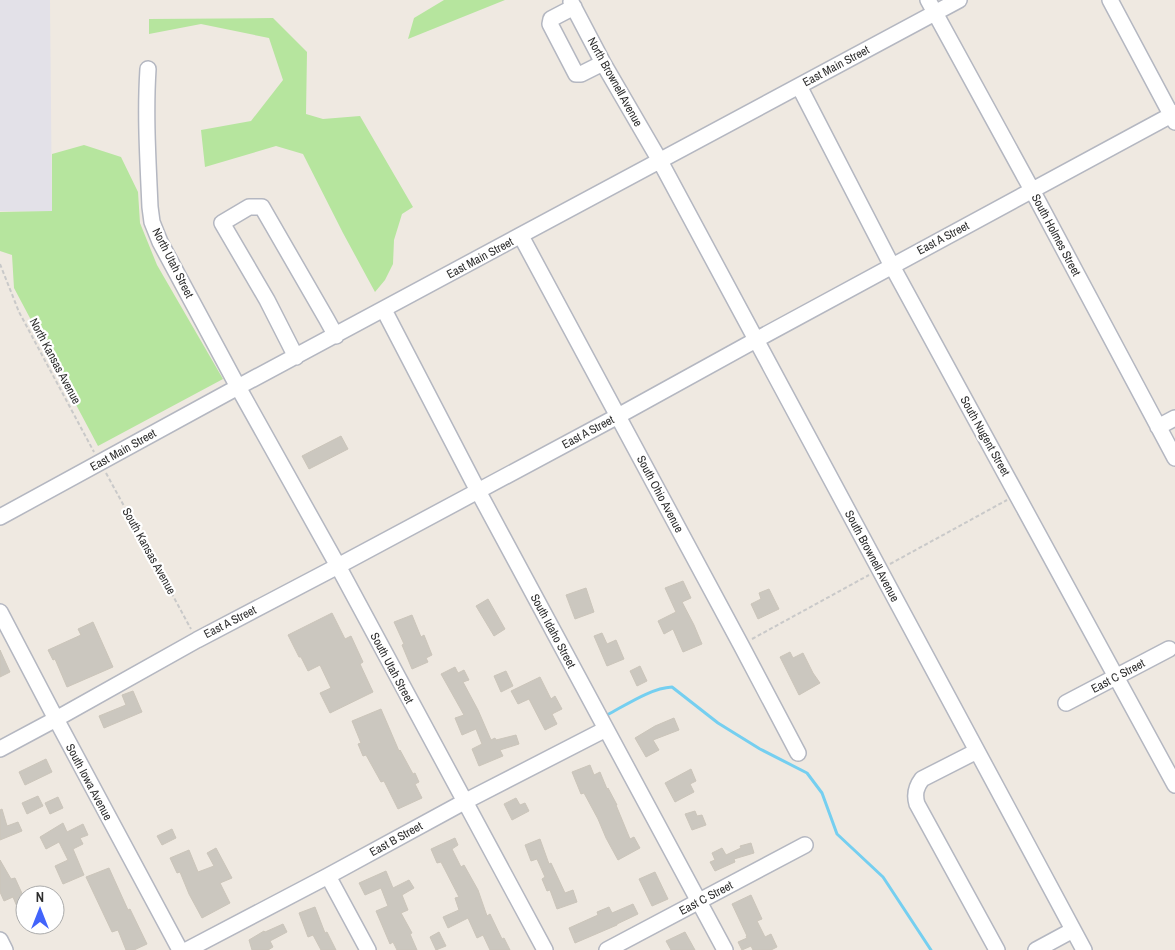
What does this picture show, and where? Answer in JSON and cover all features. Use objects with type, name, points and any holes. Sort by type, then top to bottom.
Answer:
[{"type":"street","name":"East Main Street","points":[[0,517],[799,86],[932,7],[959,0]]},
{"type":"street","points":[[1110,0],[1174,117]]},
{"type":"street","name":"North Brownell Avenue","points":[[603,63],[581,74],[576,74],[550,24],[551,19],[573,4],[603,63],[660,161]]},
{"type":"street","name":"South Holmes Street","points":[[932,7],[1175,458]]},
{"type":"street","name":"North Utah Street","points":[[148,68],[146,114],[152,222],[160,242],[238,387]]},
{"type":"street","name":"South Nugent Street","points":[[799,86],[892,266],[1175,785]]},
{"type":"street","name":"East A Street","points":[[0,749],[197,640],[618,416],[1032,190],[1174,117]]},
{"type":"street","name":"South Brownell Avenue","points":[[660,161],[1084,950]]},
{"type":"street","points":[[296,357],[267,300],[222,223],[248,207],[262,207],[336,336]]},
{"type":"street","name":"South Ohio Avenue","points":[[521,236],[798,753]]},
{"type":"street","name":"South Idaho Street","points":[[384,310],[478,491],[725,950]]},
{"type":"street","name":"South Utah Street","points":[[238,387],[338,566],[544,950]]},
{"type":"street","points":[[1158,427],[1175,418]]},
{"type":"street","name":"South Iowa Avenue","points":[[0,612],[180,950]]},
{"type":"street","name":"East C Street","points":[[1066,703],[1169,649]]},
{"type":"street","name":"East B Street","points":[[187,950],[464,802],[606,729]]},
{"type":"street","points":[[977,751],[922,780],[917,785],[915,798],[997,950]]},
{"type":"street","name":"East C Street","points":[[608,950],[805,845]]},
{"type":"street","points":[[328,876],[368,950]]},
{"type":"street","points":[[1036,950],[1073,930]]},
{"type":"street","points":[[0,940],[5,950]]},
{"type":"path","name":"North Kansas Avenue","points":[[0,264],[18,312],[100,463]]},
{"type":"path","name":"South Kansas Avenue","points":[[100,463],[197,640]]},
{"type":"shaded area","points":[[0,0],[50,0],[52,212],[0,211]]},
{"type":"green space","points":[[444,0],[505,0],[408,39],[414,18]]},
{"type":"green space","points":[[273,18],[307,52],[306,114],[323,119],[360,116],[413,207],[402,214],[394,240],[393,264],[385,280],[375,292],[303,154],[276,146],[205,167],[201,130],[251,121],[283,80],[269,38],[201,24],[149,34],[149,19]]},
{"type":"green space","points":[[84,145],[121,157],[138,192],[140,223],[157,265],[223,379],[98,446],[14,288],[12,255],[0,251],[0,212],[52,211],[52,154]]},
{"type":"building","points":[[341,436],[348,449],[309,469],[302,456]]},
{"type":"building","points":[[683,581],[691,598],[682,602],[702,644],[683,652],[673,629],[664,634],[658,621],[676,612],[665,588]]},
{"type":"building","points":[[586,588],[594,612],[575,619],[566,595]]},
{"type":"building","points":[[769,589],[779,609],[758,619],[751,604],[761,599],[759,593]]},
{"type":"building","points":[[488,599],[505,629],[494,636],[476,606]]},
{"type":"building","points":[[332,613],[345,639],[351,636],[363,662],[360,664],[373,692],[330,713],[320,693],[331,688],[320,665],[308,671],[288,635]]},
{"type":"building","points":[[412,615],[421,637],[424,635],[432,655],[426,658],[428,662],[412,669],[394,622]]},
{"type":"building","points":[[93,622],[113,667],[67,687],[55,659],[53,660],[48,650],[81,635],[78,629]]},
{"type":"building","points":[[602,633],[607,644],[616,640],[624,659],[607,666],[594,636]]},
{"type":"building","points":[[0,650],[10,672],[0,677]]},
{"type":"building","points":[[790,652],[793,658],[803,653],[820,683],[799,695],[780,657]]},
{"type":"building","points":[[640,666],[647,681],[637,686],[630,671]]},
{"type":"building","points":[[455,667],[458,673],[464,670],[469,680],[463,682],[491,740],[516,735],[519,744],[500,750],[503,756],[479,766],[472,749],[482,744],[476,729],[462,735],[455,718],[464,715],[441,674]]},
{"type":"building","points":[[506,671],[513,686],[501,692],[494,676]]},
{"type":"building","points":[[540,677],[551,699],[555,696],[562,709],[552,714],[557,724],[545,730],[529,699],[518,704],[511,691]]},
{"type":"building","points":[[133,691],[142,712],[104,728],[99,716],[126,705],[122,695]]},
{"type":"building","points":[[381,709],[399,751],[413,774],[415,773],[419,782],[415,784],[422,798],[398,809],[384,781],[381,782],[366,755],[363,756],[358,744],[361,743],[352,721]]},
{"type":"building","points":[[674,718],[679,730],[653,740],[659,750],[646,757],[635,738],[655,726]]},
{"type":"building","points":[[46,759],[52,772],[25,785],[19,772]]},
{"type":"building","points":[[590,765],[594,775],[600,772],[607,789],[617,805],[630,839],[634,837],[640,848],[618,860],[584,793],[581,794],[572,772]]},
{"type":"building","points":[[691,769],[696,781],[690,784],[694,792],[675,802],[665,783]]},
{"type":"building","points":[[38,796],[43,806],[27,814],[22,803]]},
{"type":"building","points":[[58,797],[63,808],[50,814],[45,803]]},
{"type":"building","points":[[516,798],[520,805],[525,803],[529,811],[512,820],[504,804]]},
{"type":"building","points":[[2,809],[7,826],[18,822],[22,831],[0,840],[0,810]]},
{"type":"building","points":[[695,811],[697,816],[702,815],[706,825],[692,830],[685,814]]},
{"type":"building","points":[[63,823],[67,832],[83,824],[88,835],[80,838],[83,844],[73,849],[84,875],[63,884],[55,866],[68,860],[59,842],[46,849],[40,837]]},
{"type":"building","points":[[172,829],[176,838],[162,845],[157,836]]},
{"type":"building","points":[[455,838],[458,845],[452,849],[461,867],[464,865],[478,890],[487,916],[490,914],[502,939],[504,938],[510,950],[490,950],[483,935],[477,938],[468,918],[448,928],[443,917],[459,910],[455,898],[459,897],[441,862],[437,863],[431,849]]},
{"type":"building","points":[[540,839],[549,864],[551,863],[565,893],[573,890],[577,902],[557,909],[550,890],[547,891],[542,879],[545,877],[537,859],[531,861],[525,845]]},
{"type":"building","points":[[751,843],[754,853],[734,859],[735,862],[715,871],[710,862],[715,860],[712,853],[722,848],[726,855],[741,848],[740,846]]},
{"type":"building","points":[[216,848],[232,878],[220,883],[230,903],[202,918],[180,872],[177,873],[170,858],[189,850],[198,872],[214,866],[207,853]]},
{"type":"building","points":[[0,860],[11,879],[15,878],[18,885],[15,885],[15,902],[13,897],[4,901],[0,892]]},
{"type":"building","points":[[109,868],[128,910],[130,909],[147,944],[134,950],[126,950],[118,930],[112,932],[86,877]]},
{"type":"building","points":[[386,871],[393,888],[409,880],[414,888],[402,895],[408,910],[401,913],[412,933],[410,934],[417,950],[397,950],[393,942],[390,944],[376,911],[388,906],[381,888],[365,895],[359,883]]},
{"type":"building","points":[[655,872],[668,899],[652,906],[639,879]]},
{"type":"building","points":[[751,895],[762,919],[757,921],[765,937],[771,934],[777,947],[771,950],[753,950],[751,946],[742,950],[738,942],[747,938],[747,936],[732,904]]},
{"type":"building","points":[[633,904],[638,914],[575,943],[569,928],[598,915],[597,912],[609,907],[612,913]]},
{"type":"building","points":[[315,907],[325,933],[327,932],[336,950],[321,950],[313,935],[308,937],[299,913]]},
{"type":"building","points":[[283,924],[287,932],[270,941],[273,947],[268,950],[252,950],[249,940],[264,931]]},
{"type":"building","points":[[439,932],[446,946],[436,950],[430,937]]},
{"type":"building","points":[[685,932],[695,950],[671,950],[666,941]]},
{"type":"waterway","points":[[607,715],[656,690],[672,687],[718,723],[760,749],[807,773],[822,793],[837,834],[883,877],[931,950]]}]
